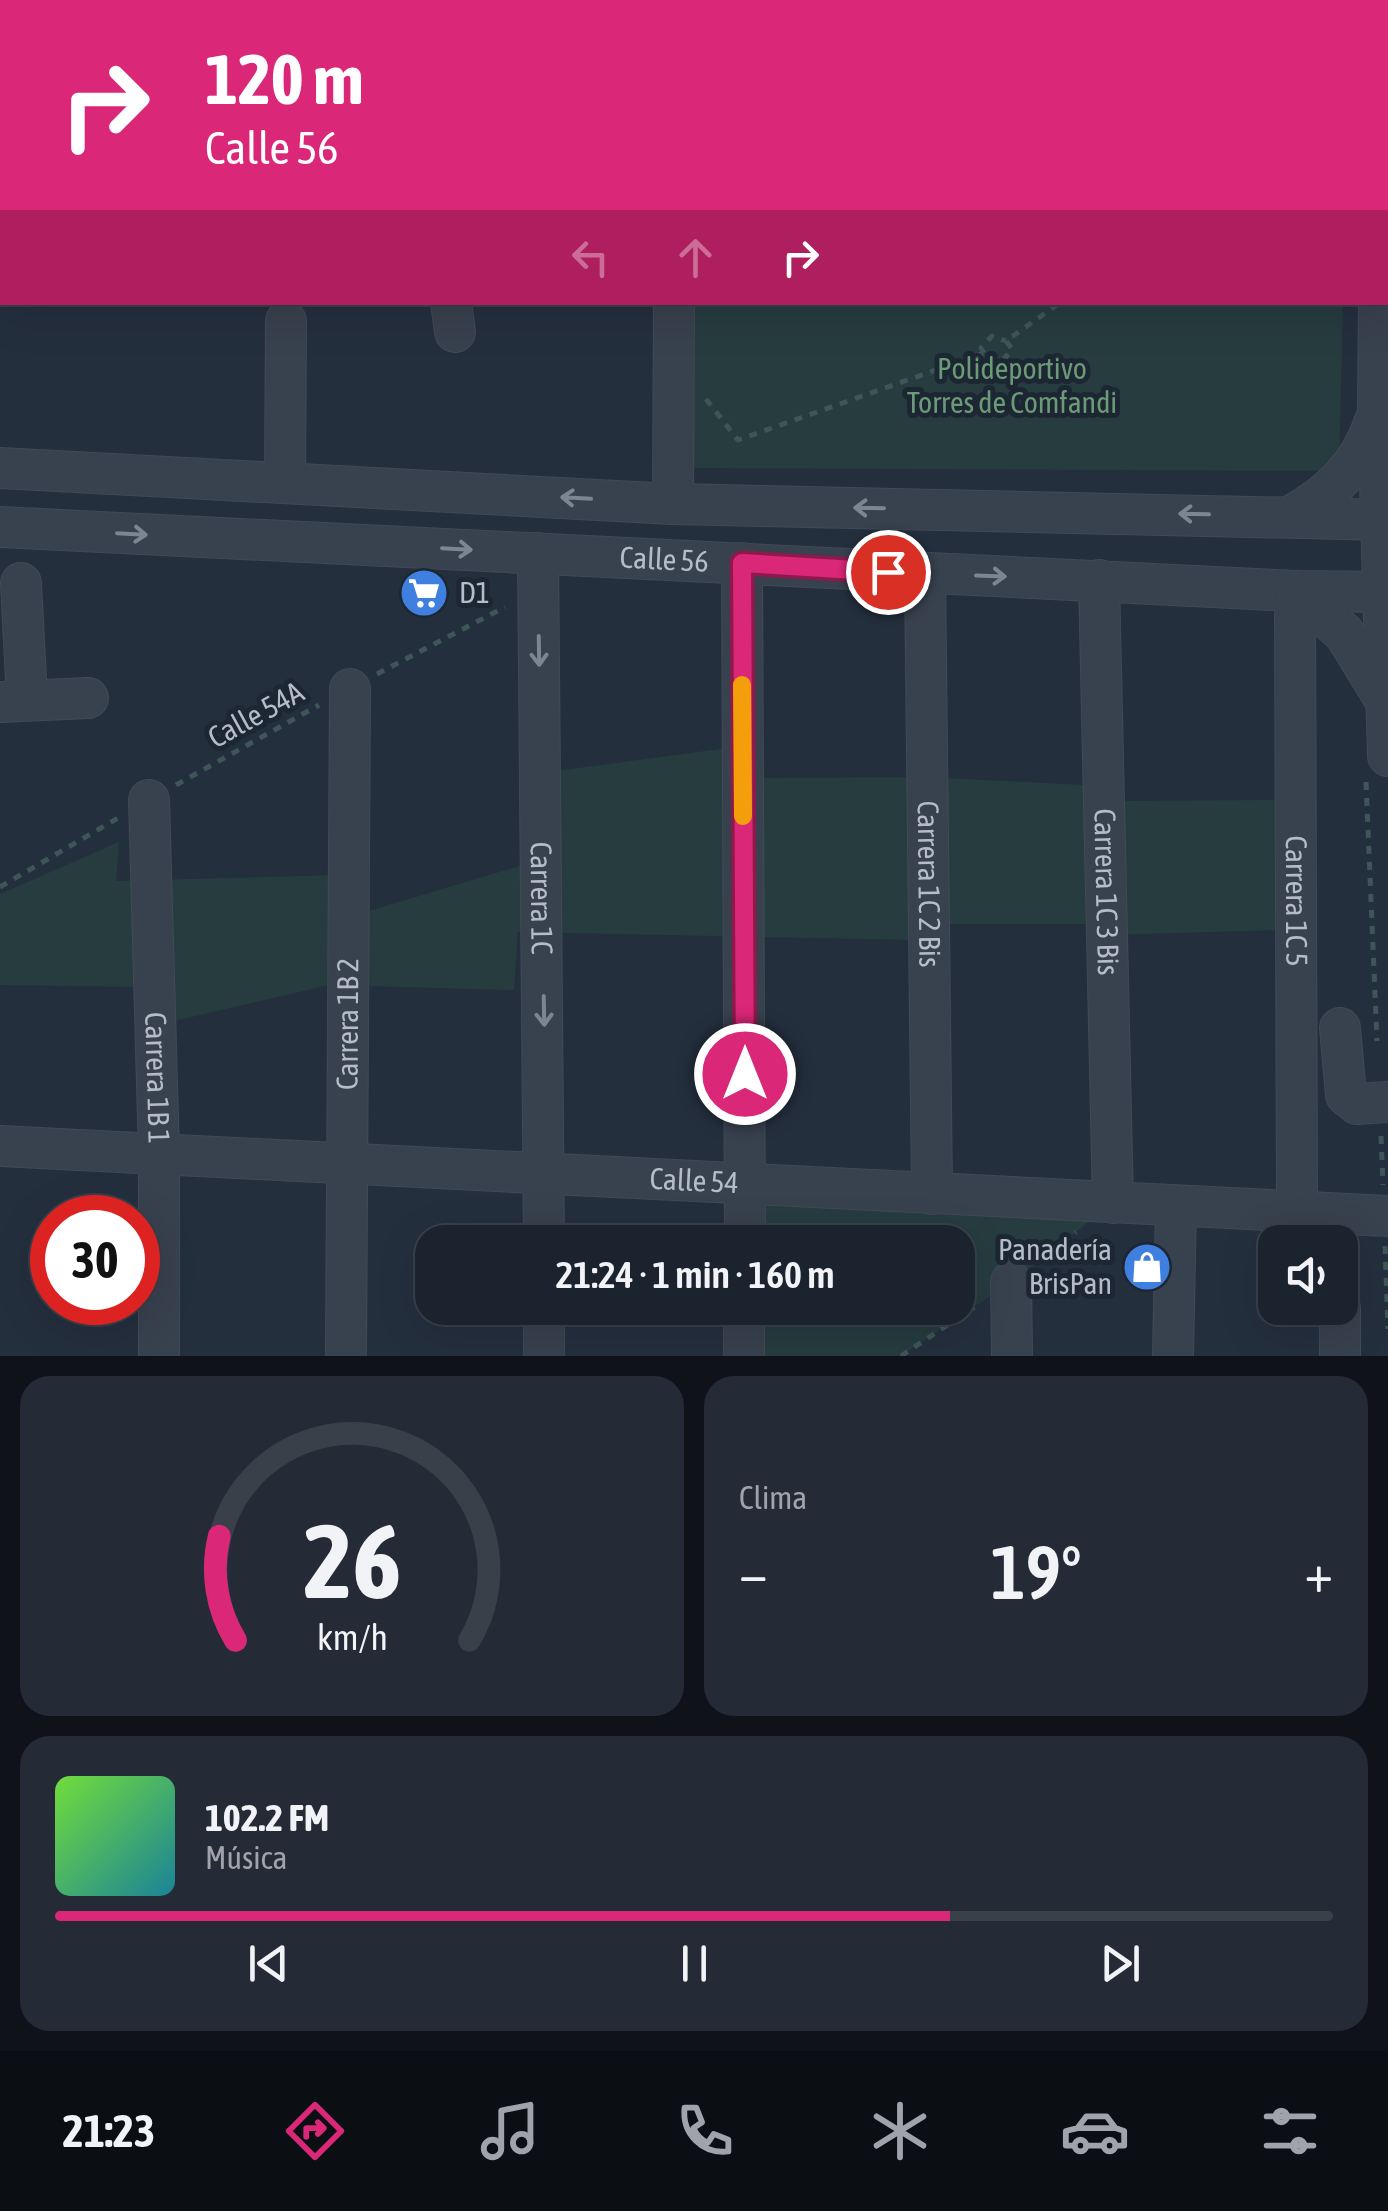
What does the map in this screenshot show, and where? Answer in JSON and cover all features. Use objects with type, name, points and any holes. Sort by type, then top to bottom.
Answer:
[{"type":"street","points":[[604,556],[636,544],[674,504],[674,305]]},
{"type":"street","points":[[1377,765],[1386,702],[1379,305]]},
{"type":"street","points":[[285,482],[286,321]]},
{"type":"street","points":[[1291,516],[1327,494],[1345,476],[1360,457],[1378,412]]},
{"type":"street","name":"Calle 56","points":[[0,468],[674,504],[1384,520]]},
{"type":"street","points":[[51,473],[72,487],[75,509],[52,530]]},
{"type":"street","name":"Calle 56","points":[[0,528],[538,572],[604,556],[925,574],[1385,592]]},
{"type":"street","points":[[742,563],[745,1225]]},
{"type":"street","name":"Carrera 1C","points":[[538,572],[544,1225]]},
{"type":"street","name":"Carrera 1C 2 Bis","points":[[925,574],[932,1194]]},
{"type":"street","name":"Carrera 1C 3 Bis","points":[[1099,580],[1114,1203]]},
{"type":"street","points":[[21,583],[13,700],[88,698]]},
{"type":"street","points":[[1294,591],[1344,633],[1386,702]]},
{"type":"street","name":"Carrera 1C 5","points":[[1294,591],[1298,1211]]},
{"type":"street","name":"Carrera 1B 2","points":[[346,1356],[350,689]]},
{"type":"street","name":"Carrera 1B 1","points":[[149,800],[159,1154],[159,1356]]},
{"type":"street","points":[[1340,1028],[1346,1095],[1358,1104],[1384,1102]]},
{"type":"street","name":"Calle 54","points":[[0,1146],[1386,1216]]},
{"type":"street","points":[[1174,1356],[1176,1206]]},
{"type":"street","points":[[1011,1282],[1012,1356]]},
{"type":"street","points":[[544,1325],[544,1356]]},
{"type":"street","points":[[744,1325],[744,1356]]},
{"type":"street","points":[[1340,1325],[1340,1356]]},
{"type":"path","points":[[1006,341],[1057,305]]},
{"type":"path","points":[[992,336],[1006,341],[1012,349],[1008,360],[1001,363],[984,353],[981,348],[992,336]]},
{"type":"path","points":[[674,346],[684,370],[738,440],[984,353]]},
{"type":"path","name":"Calle 54A","points":[[0,887],[350,689],[538,572]]},
{"type":"path","points":[[1377,765],[1378,1045]]},
{"type":"path","points":[[1384,1102],[1388,1329]]},
{"type":"green space","name":"Polideportivo Torres de Comfandi","points":[[686,305],[1343,305],[1339,471],[681,468]]},
{"type":"green space","points":[[743,746],[744,778],[927,777],[1104,786],[1105,801],[1281,800],[1279,930],[1107,935],[1106,924],[917,924],[914,940],[518,932],[514,990],[329,985],[170,1022],[141,987],[0,985],[0,894],[119,842],[116,881],[342,875],[349,917],[536,861],[541,773]]},
{"type":"green space","points":[[745,1185],[1113,1203],[975,1306],[975,1225],[745,1225]]},
{"type":"green space","points":[[744,1325],[947,1325],[901,1356],[744,1356]]},
{"type":"slow traffic","points":[[742,685],[743,816]]},
{"type":"place","name":"D1","points":[[424,593]]},
{"type":"place","name":"Panadería BrisPan","points":[[1147,1267]]},
{"type":"route","points":[[745,1074],[742,563],[888,572]]}]
